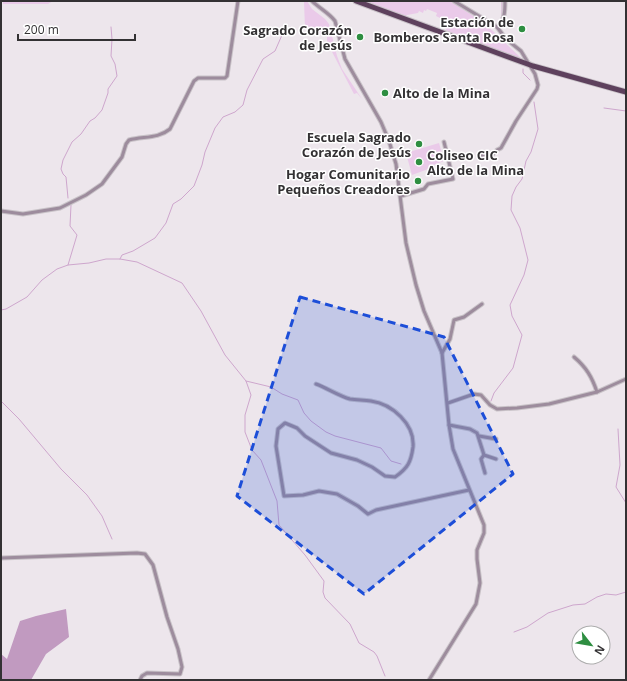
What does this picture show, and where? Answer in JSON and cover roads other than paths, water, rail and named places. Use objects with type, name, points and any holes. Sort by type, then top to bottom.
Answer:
[{"type":"main road","points":[[356,1],[528,64],[626,92]]},
{"type":"street","points":[[1,211],[23,214],[60,208],[86,195],[102,184],[122,157],[126,144],[129,140],[156,136],[163,134],[170,129],[194,81],[198,78],[225,78],[227,76],[238,1]]},
{"type":"street","points":[[312,1],[335,21],[343,53],[349,68],[373,106],[385,130],[396,164],[406,243],[416,285],[424,312],[442,353],[449,425],[453,449],[484,525],[484,532],[477,554],[480,583],[476,604],[429,680]]},
{"type":"street","points":[[454,1],[497,27],[506,39],[521,51],[528,64],[536,74],[538,85],[537,89],[516,121],[502,148],[497,150],[491,156],[481,155]]},
{"type":"street","points":[[497,27],[501,25],[503,19],[505,1]]},
{"type":"street","points":[[401,196],[424,189],[428,184],[454,179],[444,142]]},
{"type":"street","points":[[442,353],[450,339],[454,320],[464,317],[482,304]]},
{"type":"street","points":[[574,357],[588,372],[597,392]]},
{"type":"street","points":[[448,403],[474,394],[481,395],[496,409],[555,403],[597,392],[626,379]]},
{"type":"street","points":[[316,384],[349,399],[373,401],[387,406],[400,416],[410,427],[413,443],[412,458],[405,470],[395,477],[385,476],[372,467],[357,460],[331,453],[305,436],[297,428],[285,423],[278,429],[276,446],[284,496],[303,495],[319,491],[337,494],[358,506],[368,514],[376,510],[469,490]]},
{"type":"street","points":[[449,425],[470,429],[477,433],[484,455],[481,459],[485,473]]},
{"type":"street","points":[[478,436],[496,439]]},
{"type":"street","points":[[484,455],[496,459]]},
{"type":"street","points":[[1,558],[132,553],[145,554],[153,565],[182,667],[180,674],[147,673],[142,676],[140,680]]},
{"type":"waterway","points":[[500,22],[502,15],[502,1]]},
{"type":"waterway","points":[[68,198],[66,177],[61,169],[63,160],[72,142],[81,134],[90,121],[102,110],[108,89],[117,76],[115,64],[111,56],[111,27]]},
{"type":"waterway","points":[[120,259],[122,255],[133,251],[155,238],[166,223],[173,204],[181,199],[194,186],[205,152],[215,128],[223,117],[235,112],[243,105],[247,90],[263,59],[275,51],[282,35],[290,27]]},
{"type":"waterway","points":[[523,69],[523,73],[530,80]]},
{"type":"waterway","points":[[491,401],[494,393],[513,368],[522,335],[512,316],[510,305],[524,275],[528,260],[520,228],[511,210],[512,196],[522,179],[526,161],[531,152],[538,129],[534,102]]},
{"type":"waterway","points":[[604,108],[626,111]]},
{"type":"waterway","points":[[68,265],[77,235],[70,226],[71,205]]},
{"type":"waterway","points":[[1,310],[6,309],[27,297],[42,280],[57,269],[68,265],[89,263],[106,259],[120,259],[137,262],[182,283],[201,311],[225,355],[246,381],[251,395],[245,415],[245,432],[252,450],[261,460],[277,501],[279,525],[305,555],[324,581],[323,592],[325,598],[350,624],[359,643],[374,652],[377,656],[385,676]]},
{"type":"waterway","points":[[246,381],[271,387],[282,394],[298,400],[304,413],[311,421],[326,432],[335,436],[381,448],[391,461],[401,464]]},
{"type":"waterway","points":[[1,401],[19,419],[61,469],[87,495],[102,516],[112,539]]},
{"type":"waterway","points":[[618,429],[620,465],[616,487],[626,503]]},
{"type":"waterway","points":[[514,632],[527,627],[548,613],[573,605],[585,604],[606,594],[616,595],[626,592]]},
{"type":"place","name":"Estación de Bomberos Santa Rosa","points":[[522,29]]},
{"type":"place","name":"Sagrado Corazón de Jesús","points":[[360,37]]},
{"type":"place","name":"Alto de la Mina","points":[[385,93]]},
{"type":"place","name":"Escuela Sagrado Corazón de Jesús","points":[[419,144]]},
{"type":"place","name":"Coliseo CIC Alto de la Mina","points":[[419,162]]},
{"type":"place","name":"Hogar Comunitario Pequeños Creadores","points":[[418,181]]}]
